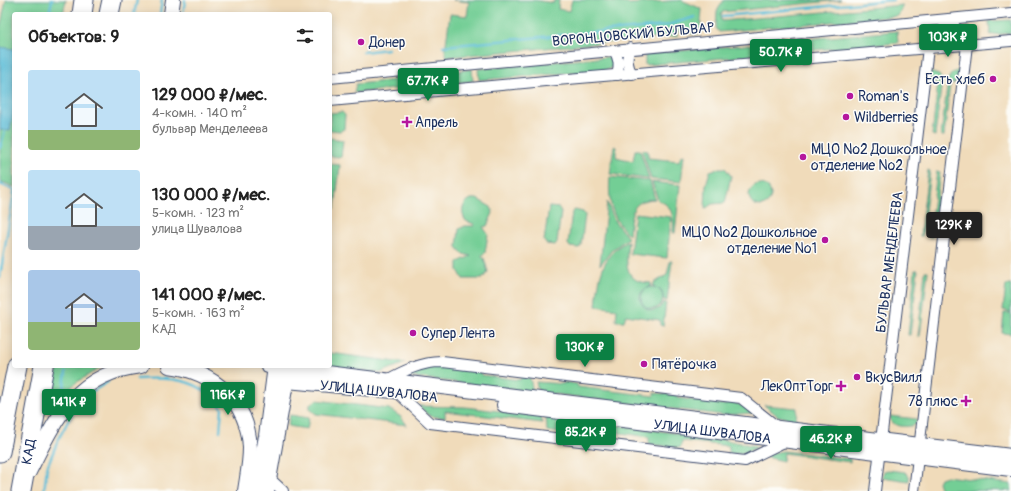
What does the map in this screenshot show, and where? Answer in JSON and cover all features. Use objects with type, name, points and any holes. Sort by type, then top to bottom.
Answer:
[{"type":"highway","points":[[82,12],[84,0]]},
{"type":"highway","points":[[109,12],[112,0]]},
{"type":"highway","name":"КАД","points":[[0,452],[11,400],[16,368]]},
{"type":"highway","name":"КАД","points":[[21,488],[44,368]]},
{"type":"street","points":[[170,12],[173,0]]},
{"type":"street","name":"ВОРОНЦОВСКИЙ БУЛЬВАР","points":[[332,78],[630,48],[1011,13]]},
{"type":"street","points":[[914,491],[967,46],[950,19],[928,48]]},
{"type":"street","points":[[332,101],[1011,41]]},
{"type":"street","points":[[630,48],[627,56],[628,66],[632,74]]},
{"type":"street","name":"БУЛЬВАР МЕНДЕЛЕЕВА","points":[[875,491],[928,48]]},
{"type":"street","points":[[614,50],[618,57],[619,67],[617,75]]},
{"type":"street","points":[[385,380],[428,362],[487,367],[741,398],[776,426]]},
{"type":"street","points":[[21,488],[53,424],[63,409],[76,396],[95,381],[124,368]]},
{"type":"street","points":[[186,368],[213,380],[236,405],[248,432],[250,447],[245,491]]},
{"type":"street","points":[[256,491],[272,368]]},
{"type":"street","name":"УЛИЦА ШУВАЛОВА","points":[[277,368],[288,372],[397,392],[880,454],[1011,469]]},
{"type":"street","points":[[283,491],[269,485],[288,372]]},
{"type":"street","name":"УЛИЦА ШУВАЛОВА","points":[[288,372],[385,380],[776,426],[1011,456]]},
{"type":"street","points":[[397,392],[430,423],[744,461],[786,441]]},
{"type":"street","points":[[0,430],[11,400]]},
{"type":"green space","points":[[6,0],[66,0],[63,12],[12,12],[12,186],[0,181],[0,29]]},
{"type":"green space","points":[[453,0],[533,0],[554,3],[554,0],[559,0],[558,9],[569,11],[572,0],[596,0],[630,4],[681,0],[702,9],[700,34],[691,34],[690,30],[677,31],[677,36],[447,57],[445,51],[450,14],[467,16],[469,2]]},
{"type":"green space","points":[[724,0],[841,0],[722,12],[722,21],[903,5],[898,16],[719,32],[716,28],[717,11]]},
{"type":"green space","points":[[1011,20],[1011,33],[990,35],[989,21]]},
{"type":"green space","points":[[897,31],[898,43],[765,54],[764,43]]},
{"type":"green space","points":[[757,44],[758,55],[645,65],[645,54]]},
{"type":"green space","points":[[608,57],[613,58],[615,65],[607,70],[479,80],[478,69]]},
{"type":"green space","points":[[472,69],[473,81],[354,93],[356,84],[408,79]]},
{"type":"green space","points":[[961,69],[959,82],[950,84],[944,136],[941,136],[948,79],[952,73]]},
{"type":"green space","points":[[930,72],[939,75],[942,80],[935,136],[932,135],[938,83],[931,82],[929,80]]},
{"type":"green space","points":[[342,112],[345,115],[344,129],[340,131],[332,130],[332,113]]},
{"type":"green space","points":[[332,138],[343,140],[341,157],[332,156]]},
{"type":"green space","points":[[614,146],[616,147],[616,157],[633,161],[635,150],[640,150],[649,179],[610,174]]},
{"type":"green space","points":[[642,150],[648,151],[648,158],[679,161],[681,156],[684,155],[681,182],[651,179]]},
{"type":"green space","points":[[332,164],[340,165],[335,208],[332,208]]},
{"type":"green space","points":[[725,168],[731,176],[725,203],[712,204],[705,209],[706,185],[710,171]]},
{"type":"green space","points":[[928,170],[930,171],[922,236],[920,236]]},
{"type":"green space","points":[[937,171],[940,172],[932,237],[929,237]]},
{"type":"green space","points":[[610,177],[650,181],[655,199],[641,202],[633,210],[630,221],[629,235],[618,222],[612,208],[610,201]]},
{"type":"green space","points":[[652,182],[680,185],[675,233],[673,233],[672,213],[667,205],[658,200]]},
{"type":"green space","points":[[760,184],[768,187],[771,195],[768,203],[760,206],[752,203],[749,195],[752,187]]},
{"type":"green space","points":[[471,199],[477,199],[491,207],[493,213],[487,226],[483,227],[488,234],[485,253],[481,256],[484,258],[488,272],[482,279],[463,279],[458,270],[458,262],[471,256],[463,254],[457,247],[459,229],[465,226],[474,226],[474,224],[466,221],[463,215],[464,206]]},
{"type":"green space","points":[[607,202],[615,222],[628,238],[612,250],[600,265]]},
{"type":"green space","points":[[549,207],[559,208],[561,212],[557,242],[555,245],[546,244],[544,241]]},
{"type":"green space","points":[[575,210],[583,212],[585,215],[581,245],[579,248],[570,247],[568,244],[572,212]]},
{"type":"green space","points":[[635,213],[671,217],[667,258],[630,254]]},
{"type":"green space","points":[[628,241],[628,270],[635,279],[642,282],[651,283],[651,286],[644,290],[640,295],[643,306],[653,310],[659,308],[664,302],[666,303],[663,326],[660,325],[660,320],[626,315],[624,321],[616,321],[617,309],[596,306],[600,278],[606,261],[612,253]]},
{"type":"green space","points":[[670,261],[672,261],[667,301],[664,300],[662,291],[653,286],[654,283],[667,275]]},
{"type":"green space","points":[[915,270],[918,270],[910,335],[908,335]]},
{"type":"green space","points":[[925,271],[928,271],[920,336],[918,336]]},
{"type":"green space","points":[[1006,285],[1011,285],[1011,312],[1003,310]]},
{"type":"green space","points":[[652,287],[660,290],[663,298],[660,306],[652,309],[644,306],[641,298],[644,290]]},
{"type":"green space","points":[[1011,312],[1011,334],[1002,333],[1004,313]]},
{"type":"green space","points":[[332,353],[405,363],[380,373],[332,367]]},
{"type":"green space","points":[[435,366],[481,372],[481,375],[520,380],[521,377],[530,378],[533,392],[405,376],[419,370]]},
{"type":"green space","points":[[58,368],[100,368],[74,384],[56,403],[54,403],[52,399]]},
{"type":"green space","points":[[536,382],[564,384],[564,382],[577,384],[578,387],[654,396],[655,393],[677,395],[677,398],[726,405],[727,401],[741,405],[753,413],[723,415],[538,392]]},
{"type":"green space","points":[[317,400],[389,409],[401,417],[407,425],[316,414],[310,409],[310,404]]},
{"type":"green space","points":[[764,405],[797,408],[796,420],[778,416]]},
{"type":"green space","points":[[418,406],[465,407],[541,416],[542,423],[445,411],[445,418],[430,416]]},
{"type":"green space","points":[[290,415],[309,418],[307,429],[288,426]]},
{"type":"green space","points":[[546,416],[720,439],[755,446],[756,448],[743,453],[729,454],[729,446],[682,441],[680,448],[649,444],[649,437],[592,429],[590,437],[547,431]]},
{"type":"green space","points":[[890,416],[917,419],[916,424],[900,426],[891,422]]},
{"type":"green space","points":[[783,451],[850,459],[850,462],[784,453],[783,461],[766,457],[773,453]]},
{"type":"green space","points":[[884,471],[905,472],[909,476],[909,481],[882,477]]},
{"type":"green space","points":[[946,476],[1011,484],[1011,491],[944,490],[940,488],[938,482],[940,478]]},
{"type":"water","points":[[0,47],[12,49],[12,118],[10,131],[0,130]]},
{"type":"waterway","points":[[49,12],[52,0]]},
{"type":"waterway","points":[[134,12],[137,0]]},
{"type":"waterway","points":[[160,12],[162,0]]},
{"type":"waterway","points":[[183,12],[185,0]]},
{"type":"waterway","points":[[723,16],[893,0]]},
{"type":"waterway","points":[[443,46],[664,26],[695,17]]},
{"type":"waterway","points":[[363,52],[388,49]]},
{"type":"waterway","points":[[0,148],[5,131]]},
{"type":"waterway","points":[[0,184],[12,189]]},
{"type":"waterway","points":[[0,277],[12,204]]},
{"type":"waterway","points":[[64,387],[66,372]]},
{"type":"waterway","points":[[137,379],[173,379],[194,385],[204,391],[222,408],[220,431]]},
{"type":"waterway","points":[[44,491],[47,467],[59,438],[74,410],[90,393],[108,382]]},
{"type":"place","name":"Донер","points":[[361,42]]},
{"type":"place","name":"Есть хлеб","points":[[993,79]]},
{"type":"place","name":"Roman's","points":[[850,96]]},
{"type":"place","name":"Wildberries","points":[[846,117]]},
{"type":"place","name":"Апрель","points":[[407,122]]},
{"type":"place","name":"МЦО №2 Дошкольное отделение №2","points":[[803,157]]},
{"type":"place","name":"МЦО №2 Дошкольное отделение №1","points":[[825,240]]},
{"type":"place","name":"Супер Лента","points":[[413,333]]},
{"type":"place","name":"Пятёрочка","points":[[644,364]]},
{"type":"place","name":"ВкусВилл","points":[[857,377]]},
{"type":"place","name":"ЛекОптТорг","points":[[841,386]]},
{"type":"place","name":"78 плюс","points":[[966,401]]}]
